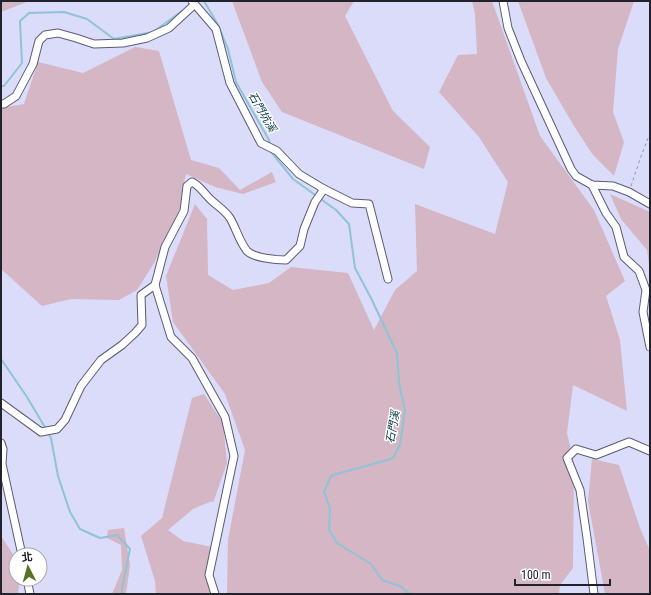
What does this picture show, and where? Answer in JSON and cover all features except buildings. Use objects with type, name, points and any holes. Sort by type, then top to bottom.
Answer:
[{"type":"street","points":[[503,1],[508,28],[521,62],[562,150],[576,176],[592,185],[613,186],[629,192],[650,204]]},
{"type":"street","points":[[1,104],[4,104],[16,96],[34,64],[39,41],[45,35],[58,33],[94,44],[123,43],[147,38],[169,28],[194,3],[216,29],[230,83],[261,143],[277,151],[299,174],[322,191],[352,203],[369,204],[388,279]]},
{"type":"street","points":[[215,594],[209,575],[234,456],[225,417],[192,358],[171,337],[155,285],[165,248],[184,211],[187,186],[192,182],[196,184],[229,216],[248,252],[276,260],[286,260],[300,246],[304,229],[316,200],[322,191]]},
{"type":"street","points":[[592,185],[606,213],[616,226],[624,256],[639,272],[646,290],[643,312],[650,347]]},
{"type":"street","points":[[1,403],[41,432],[57,429],[65,420],[81,386],[101,360],[136,333],[142,325],[141,295],[155,285]]},
{"type":"street","points":[[594,594],[580,490],[567,458],[576,450],[596,455],[629,442],[650,451]]},
{"type":"street","points":[[1,443],[3,449],[2,464],[20,547]]},
{"type":"path","points":[[629,192],[650,133]]},
{"type":"shaded area","points":[[1,1],[29,1],[1,12]]},
{"type":"shaded area","points":[[232,1],[354,1],[345,16],[393,111],[430,147],[424,169],[282,112],[262,82]]},
{"type":"shaded area","points":[[472,1],[492,1],[540,136],[594,210],[625,281],[606,296],[620,340],[627,411],[573,385],[567,433],[574,463],[573,568],[560,585],[559,594],[227,594],[228,540],[245,450],[225,394],[173,322],[166,276],[195,204],[207,219],[208,275],[233,290],[269,283],[291,267],[348,273],[374,330],[395,290],[417,271],[415,204],[495,234],[508,182],[479,137],[439,92],[458,55],[477,54],[475,14]]},
{"type":"shaded area","points":[[518,1],[634,1],[618,49],[613,112],[624,142],[614,176],[593,155],[546,78]]},
{"type":"shaded area","points":[[135,47],[159,51],[191,160],[219,168],[240,190],[272,172],[276,182],[243,194],[215,187],[186,174],[182,191],[181,206],[154,263],[137,290],[119,300],[71,299],[42,306],[1,269],[1,108],[24,104],[38,62],[83,73]]},
{"type":"shaded area","points":[[610,194],[650,212],[650,272],[647,250],[621,219]]},
{"type":"shaded area","points":[[204,394],[223,423],[227,463],[213,503],[212,501],[193,509],[168,530],[183,541],[212,547],[207,581],[214,594],[156,594],[155,581],[141,536],[162,518],[192,398]]},
{"type":"shaded area","points":[[592,459],[619,465],[640,528],[650,551],[650,594],[605,594],[588,501]]},
{"type":"shaded area","points":[[124,528],[130,565],[126,594],[112,594],[122,570],[121,545],[107,538],[108,530]]},
{"type":"shaded area","points":[[1,536],[8,547],[8,587],[19,587],[18,594],[1,594]]},
{"type":"waterway","name":"石門坑溪","points":[[204,1],[217,23],[228,49],[236,82],[269,140],[270,146]]},
{"type":"waterway","points":[[1,86],[4,86],[22,63],[20,21],[29,13],[64,12],[87,19],[114,39],[153,32],[182,11]]},
{"type":"waterway","name":"石門溪","points":[[272,150],[272,153],[293,179],[336,210],[349,224],[355,268],[397,353],[399,383],[405,410],[400,445],[393,458],[331,476],[324,492],[330,509],[329,530],[337,543],[371,564],[382,580],[400,586],[410,594]]},
{"type":"waterway","points":[[1,359],[27,397],[46,429]]},
{"type":"waterway","points":[[48,433],[51,438],[58,476],[70,512],[80,529],[100,538],[117,535],[130,549],[122,594]]}]
